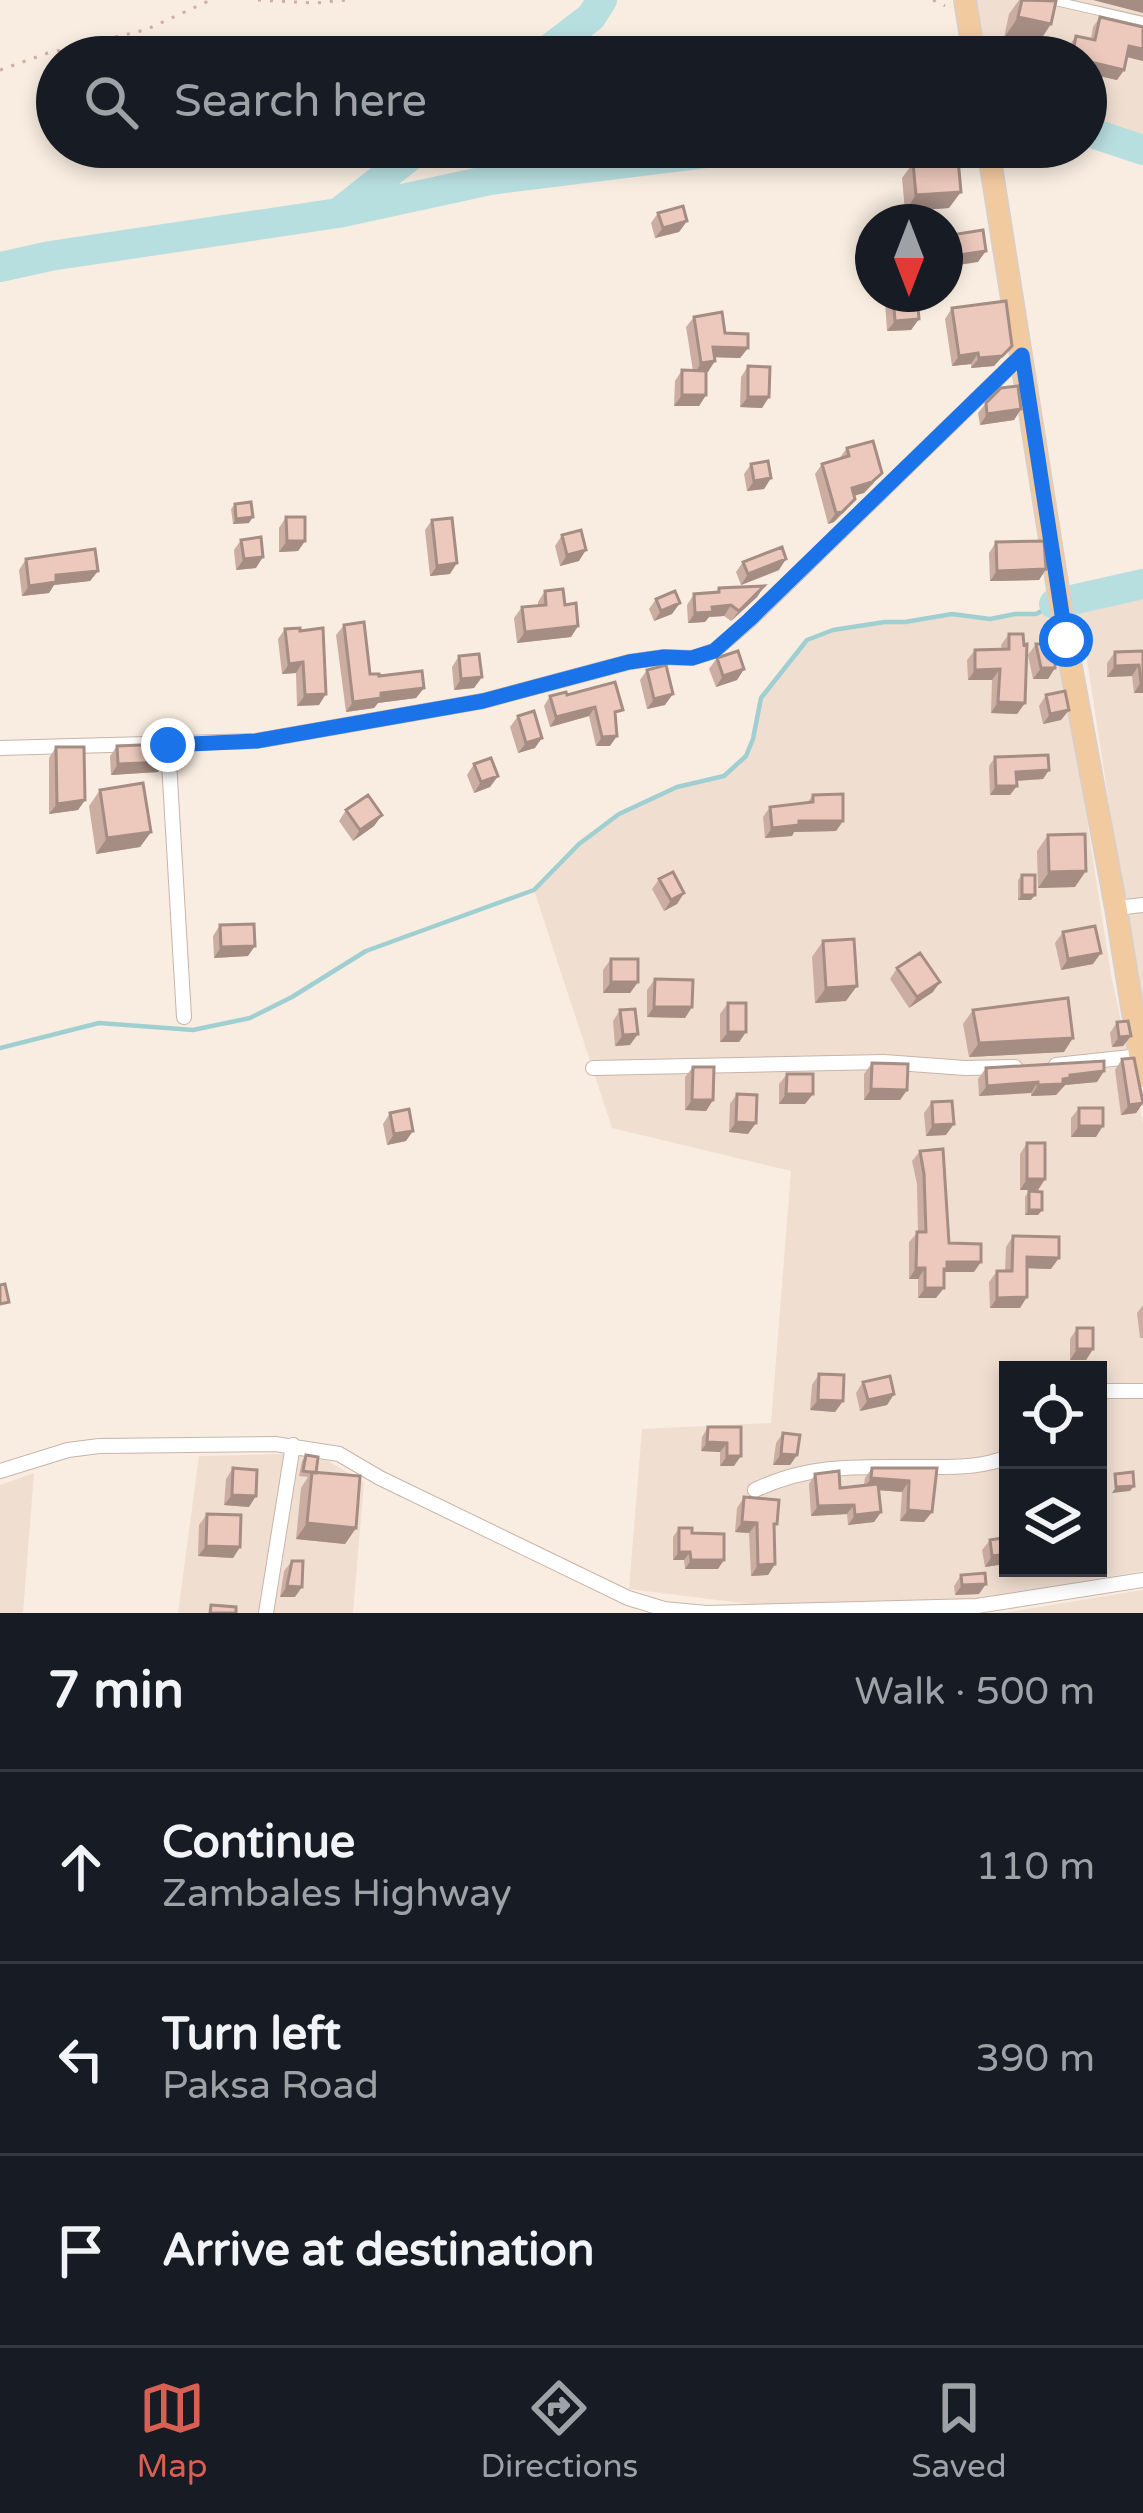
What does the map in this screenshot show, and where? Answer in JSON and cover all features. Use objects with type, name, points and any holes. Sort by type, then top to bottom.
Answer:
[{"type":"main road","points":[[965,0],[971,36]]},
{"type":"main road","points":[[991,168],[1066,640],[1142,1066]]},
{"type":"street","points":[[6,748],[256,741],[483,701],[629,662],[692,658],[714,651],[1022,355]]},
{"type":"street","points":[[168,745],[184,1017]]},
{"type":"street","points":[[1116,908],[1143,905]]},
{"type":"street","points":[[592,1068],[884,1062],[965,1069],[1142,1066]]},
{"type":"street","points":[[1107,1390],[1143,1391]]},
{"type":"street","points":[[266,1613],[292,1445]]},
{"type":"street","points":[[0,1471],[68,1450],[99,1446],[292,1445],[338,1454],[628,1598],[664,1609],[706,1613],[977,1610],[1143,1580]]},
{"type":"street","points":[[755,1490],[785,1476],[822,1468],[978,1466],[999,1460]]},
{"type":"lane","points":[[1051,0],[1143,21]]},
{"type":"path","points":[[119,36],[145,30],[211,0]]},
{"type":"path","points":[[259,0],[348,0]]},
{"type":"path","points":[[0,70],[36,56]]},
{"type":"shaded area","points":[[965,0],[1143,0],[1143,150],[1107,138],[1107,36],[971,36]]},
{"type":"shaded area","points":[[1143,584],[1143,1026],[1082,627],[1071,600]]},
{"type":"shaded area","points":[[1044,610],[1066,667],[1111,975],[1143,1123],[1143,1571],[964,1602],[750,1604],[629,1589],[642,1429],[771,1423],[791,1171],[612,1128],[534,890],[579,844],[619,814],[677,787],[724,776],[746,756],[761,698],[807,640],[833,630],[885,622],[952,614],[990,619]]},
{"type":"shaded area","points":[[291,1454],[328,1461],[364,1482],[353,1613],[178,1613],[199,1456]]},
{"type":"shaded area","points":[[34,1473],[23,1613],[0,1613],[0,1485]]},
{"type":"shaded area","points":[[1143,1590],[1143,1613],[1003,1613]]},
{"type":"building","points":[[1022,0],[1056,1],[1051,24],[1018,17]]},
{"type":"building","points":[[1100,17],[1143,27],[1143,49],[1129,46],[1124,70],[1107,66],[1107,36],[1096,36]]},
{"type":"building","points":[[913,168],[959,168],[961,192],[916,195]]},
{"type":"building","points":[[683,206],[687,221],[663,228],[658,213]]},
{"type":"building","points":[[983,230],[986,251],[963,254],[963,233]]},
{"type":"building","points":[[1006,301],[1012,346],[1002,356],[959,356],[953,312],[963,312],[963,307]]},
{"type":"building","points":[[722,312],[725,333],[748,334],[748,348],[713,347],[715,361],[701,363],[694,317]]},
{"type":"building","points":[[894,312],[918,312],[919,319],[895,321]]},
{"type":"building","points":[[748,366],[770,367],[769,397],[748,397]]},
{"type":"building","points":[[682,370],[706,371],[706,395],[682,395]]},
{"type":"building","points":[[1018,386],[1021,409],[987,414],[986,403],[1001,388]]},
{"type":"building","points":[[873,441],[882,473],[852,488],[855,499],[836,513],[822,464],[849,456],[847,448]]},
{"type":"building","points":[[768,461],[771,478],[754,481],[751,464]]},
{"type":"building","points":[[251,502],[253,517],[236,519],[235,504]]},
{"type":"building","points":[[286,517],[305,517],[305,541],[287,541]]},
{"type":"building","points":[[452,518],[457,563],[437,566],[432,520]]},
{"type":"building","points":[[581,530],[586,550],[567,555],[562,535]]},
{"type":"building","points":[[261,537],[263,557],[244,559],[241,540]]},
{"type":"building","points":[[1044,541],[1046,569],[997,571],[996,542]]},
{"type":"building","points":[[782,547],[786,559],[748,574],[743,562]]},
{"type":"building","points":[[95,549],[98,571],[56,575],[56,582],[29,586],[26,559]]},
{"type":"building","points":[[764,586],[739,611],[731,605],[695,613],[694,594]]},
{"type":"building","points":[[563,589],[565,605],[576,603],[578,626],[525,632],[522,607],[546,605],[545,591]]},
{"type":"building","points":[[675,591],[680,603],[661,611],[656,599]]},
{"type":"building","points":[[364,622],[370,674],[422,671],[424,688],[353,702],[344,625]]},
{"type":"building","points":[[323,628],[326,694],[305,695],[303,662],[289,664],[285,629]]},
{"type":"building","points":[[1009,634],[1023,634],[1027,644],[1025,703],[998,702],[1000,669],[975,670],[975,650],[1009,649]]},
{"type":"building","points":[[1036,644],[1055,644],[1055,668],[1041,668]]},
{"type":"building","points":[[738,651],[744,669],[723,676],[717,658]]},
{"type":"building","points":[[1143,651],[1143,682],[1139,665],[1115,666],[1115,652]]},
{"type":"building","points":[[479,654],[482,677],[461,679],[459,656]]},
{"type":"building","points":[[666,665],[673,694],[654,699],[647,670]]},
{"type":"building","points":[[615,682],[623,710],[615,712],[617,736],[602,737],[595,707],[556,717],[550,696]]},
{"type":"building","points":[[1065,691],[1069,710],[1050,714],[1046,695]]},
{"type":"building","points":[[534,711],[542,738],[526,743],[518,716]]},
{"type":"building","points":[[165,744],[166,762],[118,764],[117,746]]},
{"type":"building","points":[[56,747],[84,747],[85,800],[57,804]]},
{"type":"building","points":[[1048,755],[1049,770],[1016,772],[1017,786],[996,786],[995,757]]},
{"type":"building","points":[[491,758],[498,776],[481,782],[474,764]]},
{"type":"building","points":[[143,783],[151,832],[107,838],[100,790]]},
{"type":"building","points":[[843,794],[843,821],[799,821],[799,825],[772,828],[770,807],[813,802],[813,795]]},
{"type":"building","points":[[368,795],[382,815],[360,830],[346,810]]},
{"type":"building","points":[[1085,834],[1086,871],[1049,872],[1048,835]]},
{"type":"building","points":[[673,872],[684,893],[671,900],[659,879]]},
{"type":"building","points":[[1022,875],[1035,875],[1035,895],[1022,895]]},
{"type":"building","points":[[254,924],[255,946],[221,947],[220,925]]},
{"type":"building","points":[[1095,926],[1101,953],[1068,959],[1063,932]]},
{"type":"building","points":[[854,939],[857,986],[826,988],[823,941]]},
{"type":"building","points":[[920,953],[940,982],[917,997],[897,968]]},
{"type":"building","points":[[611,959],[638,959],[638,982],[611,982]]},
{"type":"building","points":[[655,979],[693,980],[692,1007],[654,1007]]},
{"type":"building","points":[[1068,998],[1073,1038],[979,1043],[973,1010]]},
{"type":"building","points":[[728,1003],[746,1003],[746,1032],[728,1032]]},
{"type":"building","points":[[635,1009],[638,1034],[623,1035],[620,1010]]},
{"type":"building","points":[[1128,1021],[1131,1036],[1119,1037],[1117,1022]]},
{"type":"building","points":[[1134,1058],[1143,1103],[1129,1105],[1122,1059]]},
{"type":"building","points":[[1104,1061],[1104,1071],[1070,1075],[1063,1084],[987,1086],[986,1068]]},
{"type":"building","points":[[872,1063],[908,1064],[907,1090],[871,1089]]},
{"type":"building","points":[[693,1067],[714,1067],[713,1100],[692,1100]]},
{"type":"building","points":[[787,1074],[813,1074],[813,1094],[786,1094]]},
{"type":"building","points":[[737,1094],[757,1095],[756,1123],[736,1122]]},
{"type":"building","points":[[952,1101],[954,1124],[933,1125],[932,1102]]},
{"type":"building","points":[[1079,1108],[1103,1108],[1103,1126],[1079,1126]]},
{"type":"building","points":[[409,1109],[413,1131],[394,1134],[390,1113]]},
{"type":"building","points":[[1027,1143],[1045,1143],[1045,1179],[1027,1179]]},
{"type":"building","points":[[943,1149],[949,1243],[981,1244],[981,1262],[947,1262],[944,1288],[925,1288],[925,1268],[916,1268],[917,1232],[926,1232],[920,1151]]},
{"type":"building","points":[[1029,1191],[1042,1192],[1042,1210],[1029,1210]]},
{"type":"building","points":[[1013,1236],[1059,1237],[1059,1258],[1027,1257],[1027,1297],[997,1298],[997,1271],[1012,1271]]},
{"type":"building","points":[[5,1284],[9,1302],[0,1304],[0,1285]]},
{"type":"building","points":[[1077,1328],[1093,1328],[1093,1349],[1077,1349]]},
{"type":"building","points":[[819,1374],[844,1375],[843,1401],[818,1400]]},
{"type":"building","points":[[890,1376],[894,1394],[868,1400],[863,1382]]},
{"type":"building","points":[[708,1427],[741,1427],[741,1456],[727,1456],[727,1443],[707,1442]]},
{"type":"building","points":[[783,1433],[800,1435],[797,1455],[781,1454]]},
{"type":"building","points":[[306,1455],[318,1457],[316,1473],[303,1471]]},
{"type":"building","points":[[233,1468],[257,1470],[256,1496],[232,1495]]},
{"type":"building","points":[[872,1468],[937,1468],[932,1512],[908,1510],[909,1481],[871,1478]]},
{"type":"building","points":[[839,1471],[840,1488],[878,1484],[881,1512],[855,1515],[854,1505],[818,1506],[815,1474]]},
{"type":"building","points":[[312,1472],[360,1476],[356,1528],[307,1523]]},
{"type":"building","points":[[1133,1472],[1134,1486],[1116,1487],[1115,1474]]},
{"type":"building","points":[[744,1497],[779,1500],[775,1564],[758,1565],[757,1523],[742,1522]]},
{"type":"building","points":[[207,1514],[241,1515],[240,1547],[206,1546]]},
{"type":"building","points":[[679,1528],[724,1534],[724,1560],[691,1560],[690,1552],[679,1552]]},
{"type":"building","points":[[999,1538],[999,1555],[992,1556],[990,1540]]},
{"type":"building","points":[[292,1561],[303,1561],[302,1587],[287,1586]]},
{"type":"building","points":[[985,1573],[986,1584],[962,1585],[961,1575]]},
{"type":"building","points":[[211,1605],[236,1607],[236,1613],[210,1613]]},
{"type":"waterway","points":[[566,36],[591,17],[602,0]]},
{"type":"waterway","points":[[1107,138],[1143,150]]},
{"type":"waterway","points":[[343,209],[395,168]]},
{"type":"waterway","points":[[0,267],[338,213],[490,180],[586,168]]},
{"type":"waterway","points":[[1054,604],[1143,584]]},
{"type":"waterway","points":[[0,1048],[99,1023],[193,1030],[250,1018],[366,951],[534,890],[579,844],[619,814],[677,787],[724,776],[746,756],[761,698],[807,640],[833,630],[952,614],[990,619],[1036,614],[1054,604]]},
{"type":"route","points":[[168,745],[256,741],[483,701],[629,662],[692,658],[714,651],[1022,355],[1066,640]]}]
